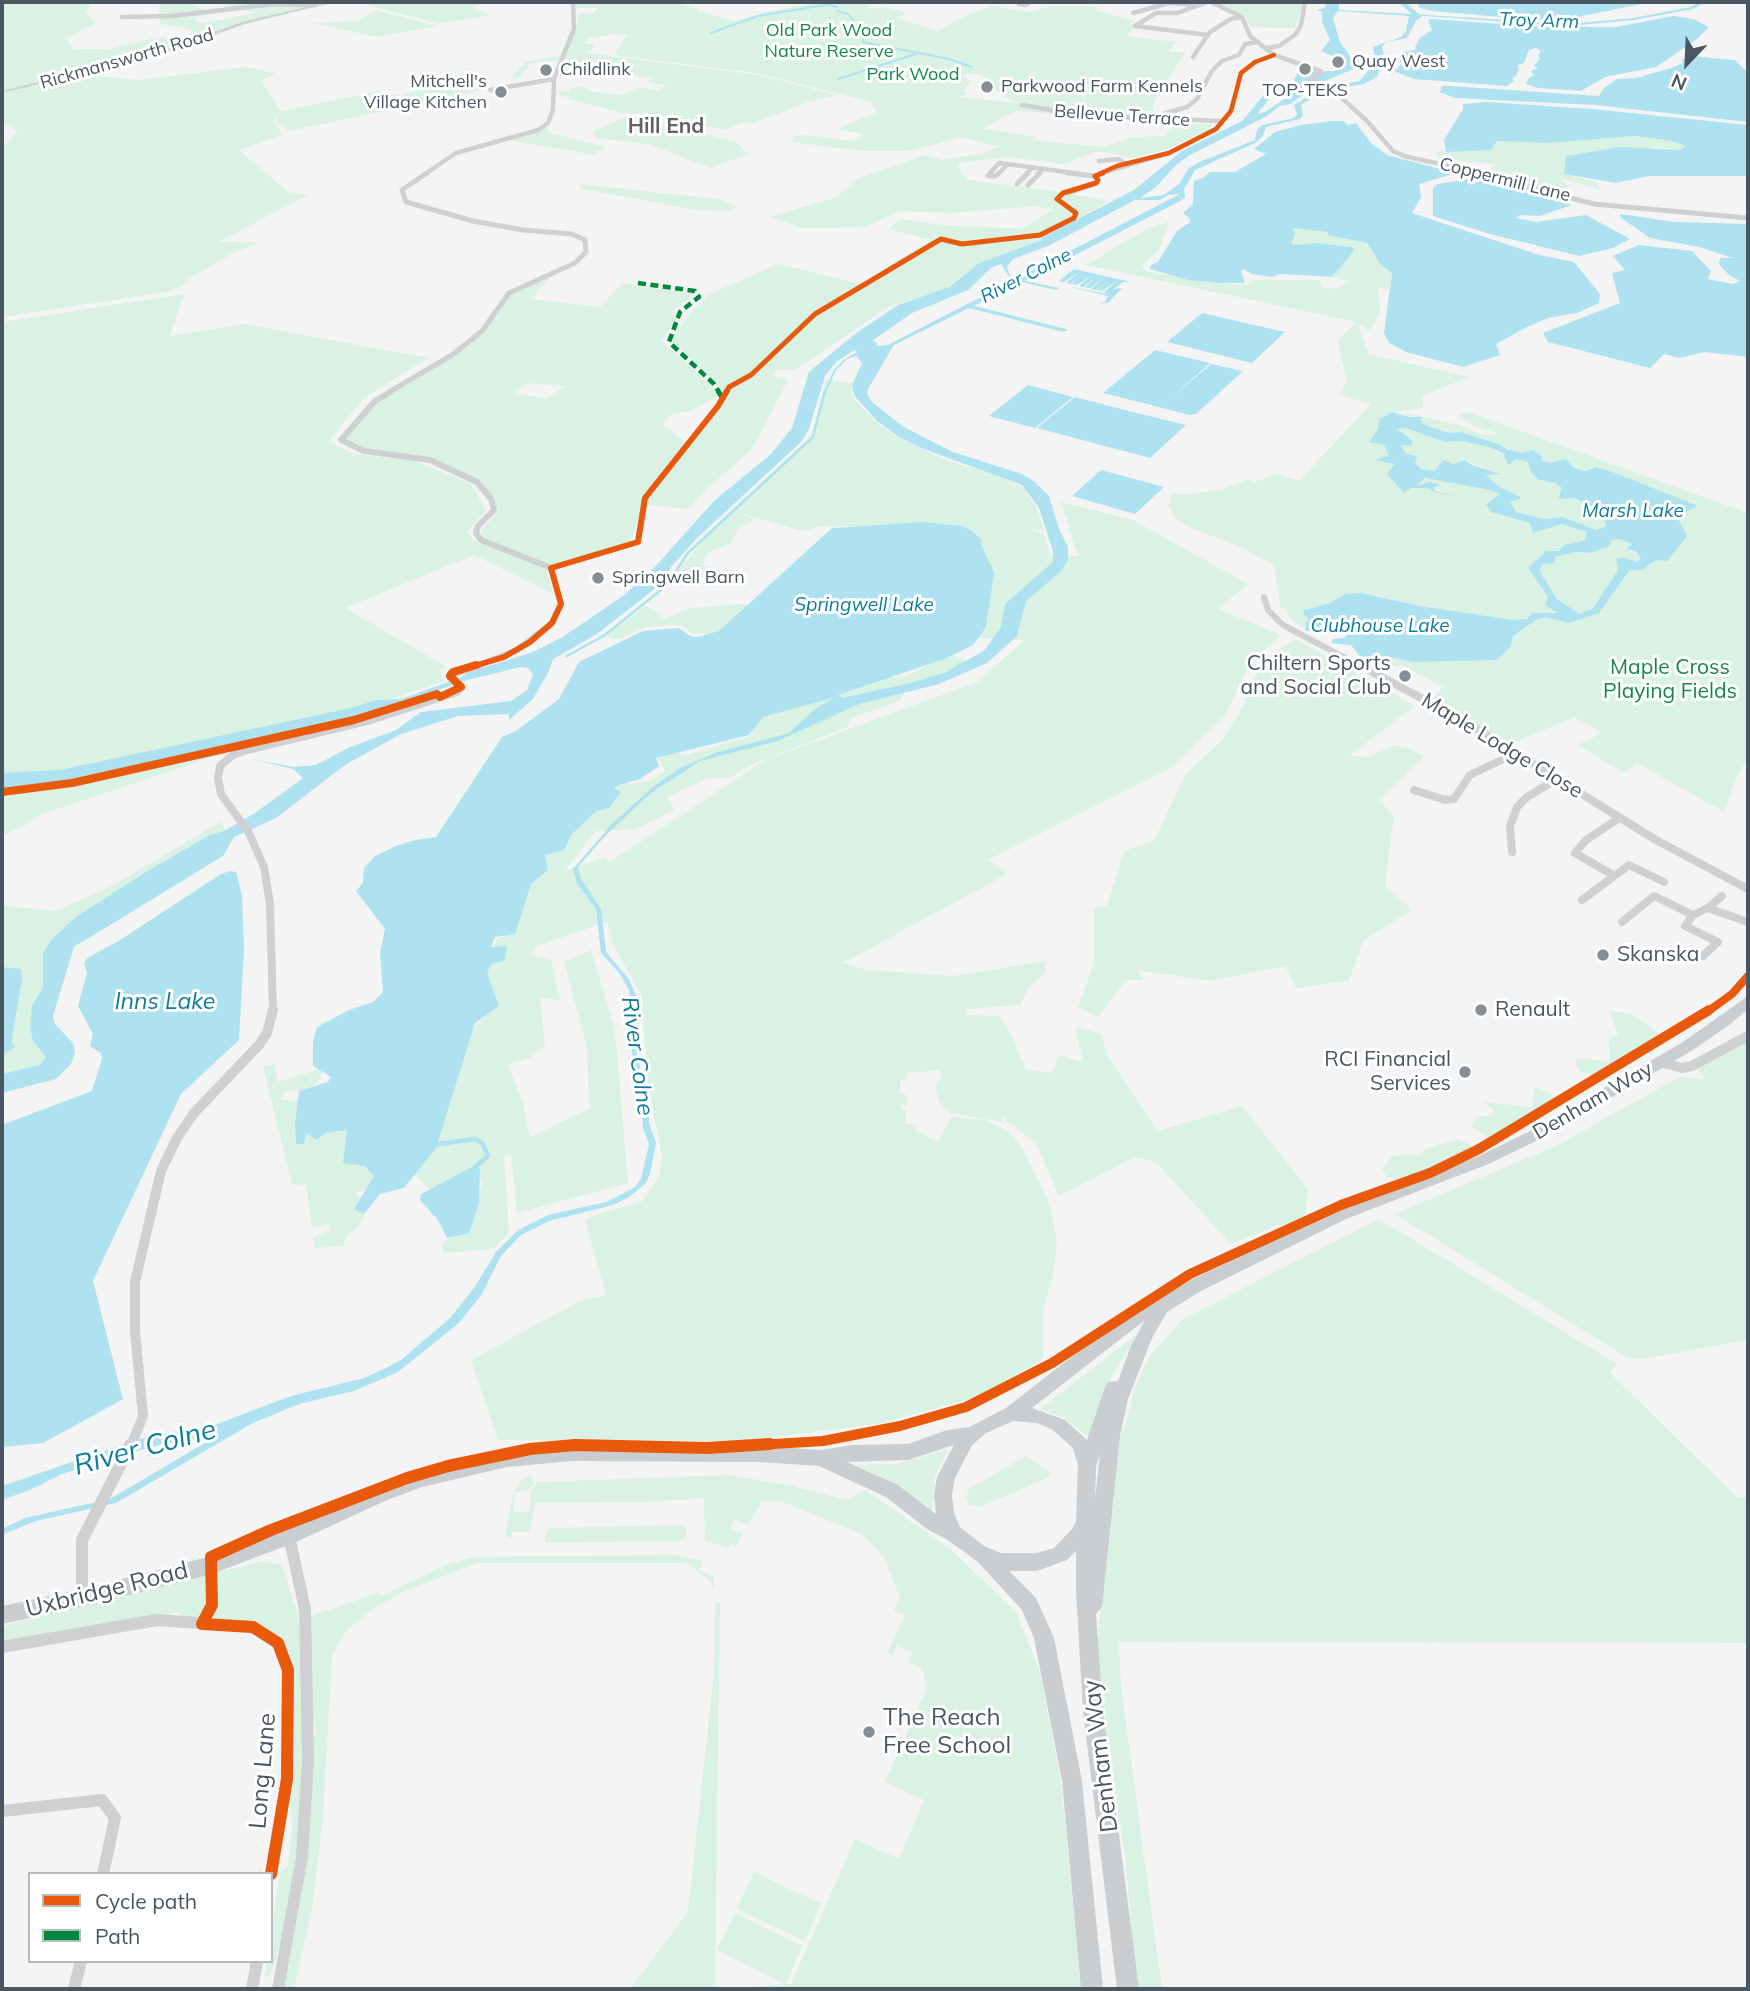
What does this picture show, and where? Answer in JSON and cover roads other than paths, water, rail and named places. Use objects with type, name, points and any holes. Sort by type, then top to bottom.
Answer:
[{"type":"main road","name":"Denham Way","points":[[1012,1413],[1135,1317],[1161,1307],[1207,1280],[1340,1215],[1486,1159],[1535,1135],[1702,1037],[1748,1001]]},
{"type":"main road","points":[[1087,1465],[1080,1444],[1059,1425],[1039,1416],[1012,1413],[973,1434],[951,1466],[944,1487],[945,1513],[953,1533],[977,1552],[1000,1562],[1028,1563],[1048,1559],[1070,1546],[1085,1522],[1087,1465],[1117,1381],[1161,1307]]},
{"type":"main road","points":[[1088,1633],[1111,1435],[1119,1399],[1144,1338]]},
{"type":"main road","name":"Uxbridge Road","points":[[2,1615],[212,1565],[289,1536],[422,1479],[508,1458],[573,1453],[759,1454],[821,1458],[852,1453],[908,1452],[947,1438],[973,1434]]},
{"type":"main road","name":"Uxbridge Road","points":[[821,1458],[892,1491],[953,1533]]},
{"type":"main road","name":"Denham Way","points":[[1085,1522],[1085,1591],[1093,1711],[1128,1989]]},
{"type":"main road","name":"Denham Way","points":[[977,1552],[1023,1596],[1036,1614],[1044,1638],[1072,1781],[1092,1989]]},
{"type":"street","name":"Rickmansworth Road","points":[[2,92],[148,57],[244,23],[332,2]]},
{"type":"street","points":[[82,1598],[80,1547],[127,1455],[143,1416],[144,1402],[135,1331],[135,1282],[161,1171],[190,1119],[216,1086],[259,1045],[267,1033],[273,1015],[264,867],[249,833],[218,787],[220,766],[233,755],[371,720],[457,692],[461,687],[450,675],[517,650],[552,623],[561,604],[551,568],[481,540],[476,533],[478,526],[494,510],[491,499],[477,482],[430,460],[365,451],[341,440],[375,401],[452,355],[482,331],[509,293],[575,263],[586,252],[585,240],[572,233],[523,230],[473,221],[406,202],[402,196],[402,190],[456,153],[543,127],[553,110],[554,79],[574,29],[573,2]]},
{"type":"street","points":[[1022,2],[1019,4],[1026,5],[1030,2]]},
{"type":"street","points":[[1133,13],[1177,2],[1196,6]]},
{"type":"street","points":[[1208,35],[1135,26],[1156,13],[1177,13],[1210,2],[1242,17],[1251,36],[1258,42]]},
{"type":"street","points":[[1266,48],[1279,46],[1296,34],[1301,25],[1305,2]]},
{"type":"street","points":[[122,17],[172,16],[274,4],[316,5]]},
{"type":"street","points":[[1193,57],[1208,35],[1231,19],[1242,17]]},
{"type":"street","points":[[1166,121],[1160,119],[1160,115],[1187,107],[1198,99],[1215,66],[1239,55],[1245,44],[1258,42]]},
{"type":"street","name":"Coppermill Lane","points":[[1258,42],[1275,55],[1321,72],[1311,79],[1327,87],[1367,121],[1393,151],[1404,156],[1501,178],[1594,204],[1748,218]]},
{"type":"street","points":[[1005,163],[1095,176],[1117,166],[1169,153],[1216,129],[1231,111],[1241,73],[1255,62],[1275,55]]},
{"type":"street","points":[[490,90],[554,79]]},
{"type":"street","name":"Bellevue Terrace","points":[[1022,105],[1087,117],[1223,121]]},
{"type":"street","points":[[1099,161],[1118,159],[1126,164]]},
{"type":"street","points":[[1117,166],[1129,172]]},
{"type":"street","points":[[1017,184],[1032,168]]},
{"type":"street","points":[[1028,185],[1042,170]]},
{"type":"street","points":[[1087,195],[1070,192],[1096,183],[1098,180],[1095,176]]},
{"type":"street","name":"Maple Lodge Close","points":[[1264,597],[1268,610],[1283,625],[1447,712],[1619,818],[1748,889]]},
{"type":"street","points":[[1414,790],[1445,800],[1454,799],[1470,775],[1516,753]]},
{"type":"street","points":[[1512,852],[1510,826],[1517,807],[1527,797],[1557,779]]},
{"type":"street","points":[[1613,875],[1575,853],[1586,841],[1619,818]]},
{"type":"street","points":[[1583,900],[1625,866],[1633,866],[1664,882]]},
{"type":"street","points":[[1622,922],[1654,896],[1693,915]]},
{"type":"street","points":[[1703,956],[1717,942],[1685,926],[1693,915],[1708,908],[1722,896]]},
{"type":"street","points":[[1708,908],[1748,922]]},
{"type":"street","points":[[1660,1062],[1682,1068],[1692,1066],[1748,1036]]},
{"type":"street","name":"Long Lane","points":[[278,1989],[302,1857],[308,1761],[305,1609],[289,1536]]},
{"type":"street","name":"Uxbridge Road","points":[[2,1647],[157,1620],[253,1627],[278,1643],[288,1670]]},
{"type":"street","name":"Long Lane","points":[[271,1872],[286,1779],[288,1670]]},
{"type":"street","points":[[2,1811],[102,1800],[116,1818],[103,1872]]},
{"type":"street","points":[[74,1989],[80,1963]]},
{"type":"street","points":[[252,1989],[257,1963]]},
{"type":"water","name":"Springwell Lake","points":[[1327,2],[1339,2],[1339,10],[1412,14],[1398,2],[1405,2],[1424,15],[1416,21],[1407,38],[1388,42],[1401,37],[1406,31],[1409,16],[1338,11],[1333,18],[1340,42],[1358,67],[1318,84],[1290,104],[1280,106],[1267,116],[1190,155],[1140,198],[1164,195],[1179,184],[1188,169],[1197,163],[1255,140],[1257,130],[1262,125],[1294,118],[1297,114],[1294,105],[1320,89],[1359,81],[1376,62],[1373,47],[1386,42],[1382,47],[1385,61],[1379,68],[1378,76],[1364,84],[1323,91],[1301,105],[1303,115],[1300,119],[1266,127],[1263,136],[1255,143],[1195,170],[1184,189],[1185,197],[1182,200],[1025,281],[1059,288],[1056,290],[1022,282],[894,345],[868,389],[871,401],[902,426],[953,452],[1022,474],[1049,496],[1059,529],[1068,547],[1068,560],[1061,571],[1026,601],[1017,636],[987,663],[939,684],[859,704],[778,741],[700,761],[651,793],[605,836],[578,867],[581,879],[601,909],[606,952],[629,979],[636,995],[637,1054],[649,1106],[649,1123],[656,1143],[650,1174],[645,1184],[613,1205],[549,1221],[521,1235],[501,1256],[482,1294],[459,1323],[398,1372],[354,1391],[299,1404],[251,1424],[116,1503],[36,1521],[2,1535],[2,1529],[25,1518],[110,1499],[215,1437],[163,1444],[116,1456],[62,1474],[2,1500],[2,1486],[136,1440],[209,1427],[291,1396],[364,1378],[382,1370],[401,1360],[450,1318],[474,1288],[496,1252],[518,1230],[548,1215],[606,1202],[634,1188],[641,1179],[649,1144],[643,1128],[639,1078],[632,1053],[629,990],[620,974],[601,953],[596,909],[577,883],[573,869],[612,824],[654,786],[680,768],[715,753],[789,733],[814,710],[835,697],[763,717],[749,735],[656,758],[659,766],[640,779],[613,787],[621,792],[609,808],[596,811],[572,834],[564,850],[545,855],[548,870],[531,884],[515,934],[495,937],[491,947],[507,946],[505,960],[491,964],[487,973],[499,1006],[475,1023],[436,1148],[404,1188],[380,1194],[364,1214],[354,1209],[374,1176],[365,1166],[343,1163],[347,1130],[325,1133],[317,1140],[306,1133],[304,1144],[296,1144],[295,1124],[299,1091],[328,1082],[331,1077],[313,1066],[313,1041],[317,1027],[349,1010],[373,1002],[383,992],[380,953],[385,929],[356,891],[363,883],[364,868],[375,856],[396,846],[436,837],[502,737],[516,731],[559,699],[579,662],[643,631],[679,628],[690,636],[698,637],[719,631],[832,528],[924,522],[961,526],[971,530],[982,540],[981,545],[994,572],[986,627],[973,645],[947,658],[838,695],[843,698],[910,683],[944,673],[985,650],[1001,627],[1005,604],[1053,562],[1053,551],[1039,508],[1022,485],[924,449],[899,437],[877,421],[854,395],[852,385],[862,363],[856,356],[842,361],[857,352],[854,350],[836,362],[825,376],[809,429],[802,441],[697,538],[671,567],[666,580],[597,634],[553,659],[533,699],[509,720],[509,714],[458,716],[401,734],[345,765],[276,818],[234,837],[223,856],[74,947],[53,1016],[55,1024],[73,1043],[75,1053],[71,1064],[56,1079],[2,1093],[2,1074],[40,1065],[46,1057],[33,1041],[30,1027],[32,1006],[43,987],[43,954],[51,940],[76,917],[146,872],[208,836],[226,830],[255,813],[303,778],[293,769],[251,759],[293,767],[316,765],[348,748],[396,730],[421,712],[511,701],[527,690],[533,674],[528,668],[521,667],[467,680],[362,716],[60,785],[2,790],[2,773],[60,770],[355,707],[376,700],[401,699],[467,673],[533,652],[561,638],[623,596],[654,568],[714,501],[771,454],[792,428],[809,372],[855,334],[898,305],[949,287],[979,263],[1042,240],[1041,238],[1134,190],[1182,151],[1242,121],[1267,91],[1265,88],[1271,81],[1276,82],[1274,93],[1257,114],[1265,112],[1295,92],[1299,85],[1294,80],[1298,72],[1335,71],[1347,65],[1321,51],[1330,40],[1322,22],[1322,12],[1317,10],[1324,8]],"holes":[[[1180,194],[1016,279],[1009,274],[1007,267],[1013,259],[1048,246],[1135,200],[1160,200],[1168,195]],[[1001,264],[1012,281],[888,345],[877,346],[876,342],[872,341],[912,313],[968,290],[991,268]]]},
{"type":"water","points":[[1417,2],[1646,3],[1567,19],[1536,20],[1433,11],[1420,8]]},
{"type":"water","points":[[1673,16],[1693,19],[1709,27],[1697,39],[1656,67],[1605,77],[1581,91],[1538,88],[1526,84],[1534,75],[1531,71],[1538,68],[1534,66],[1540,59],[1538,56],[1541,51],[1536,48],[1529,50],[1524,63],[1517,65],[1519,68],[1516,76],[1512,78],[1514,81],[1507,86],[1414,79],[1394,71],[1402,64],[1399,60],[1405,57],[1399,54],[1417,49],[1415,47],[1420,38],[1432,30],[1428,21],[1430,19],[1545,27],[1616,27]]},
{"type":"water","points":[[1689,56],[1735,60],[1745,70],[1748,74],[1748,122],[1595,105],[1455,98],[1440,92],[1442,86],[1450,86],[1599,96],[1603,89],[1617,79],[1636,78],[1671,68],[1683,63],[1682,60]]},
{"type":"water","points":[[1486,102],[1592,109],[1748,125],[1748,176],[1649,176],[1616,183],[1564,174],[1566,156],[1620,147],[1681,150],[1685,146],[1672,141],[1634,136],[1549,143],[1497,141],[1491,150],[1446,152],[1444,140],[1463,109],[1463,104]]},
{"type":"water","points":[[1343,121],[1348,125],[1356,123],[1371,143],[1387,155],[1451,172],[1449,175],[1419,184],[1421,197],[1412,213],[1539,255],[1574,262],[1600,294],[1599,303],[1577,313],[1548,318],[1527,327],[1496,344],[1500,355],[1463,367],[1406,352],[1389,343],[1384,333],[1392,273],[1380,264],[1367,243],[1328,235],[1328,232],[1293,228],[1295,235],[1291,243],[1294,245],[1315,243],[1352,247],[1354,251],[1332,277],[1281,274],[1271,277],[1252,274],[1243,269],[1241,271],[1245,283],[1217,283],[1188,280],[1150,269],[1151,265],[1158,262],[1177,231],[1189,223],[1190,219],[1183,213],[1193,204],[1194,181],[1210,172],[1235,172],[1266,154],[1254,149],[1275,132]]},
{"type":"water","points":[[1474,178],[1572,205],[1539,216],[1520,215],[1516,218],[1536,222],[1586,215],[1630,239],[1613,248],[1579,256],[1490,234],[1433,216],[1433,188],[1438,184]]},
{"type":"water","points":[[1620,214],[1675,222],[1748,224],[1748,357],[1705,352],[1679,358],[1664,354],[1650,368],[1548,342],[1543,333],[1620,303],[1612,273],[1625,270],[1613,256],[1639,245],[1692,251],[1711,271],[1708,279],[1732,284],[1740,281],[1729,275],[1719,264],[1720,258],[1733,258],[1699,247],[1650,238],[1620,217]]},
{"type":"water","points":[[1074,269],[1131,282],[1123,282],[1114,289],[1122,288],[1109,302],[1098,305],[1105,302],[1108,296],[1067,286],[1107,294],[1104,292],[1118,280],[1102,291],[1097,290],[1111,279],[1096,290],[1091,289],[1105,277],[1090,288],[1085,287],[1098,276],[1083,287],[1079,286],[1092,275],[1077,285],[1072,284],[1085,273],[1071,284],[1066,283],[1079,272],[1064,282],[1059,281]]},
{"type":"water","points":[[1202,313],[1285,332],[1252,363],[1167,342]]},
{"type":"water","points":[[1155,350],[1210,363],[1169,400],[1211,364],[1243,371],[1196,414],[1190,415],[1103,393]]},
{"type":"water","points":[[1028,385],[1073,397],[1035,428],[989,416]]},
{"type":"water","points":[[1075,397],[1186,425],[1150,458],[1037,428]]},
{"type":"water","name":"Marsh Lake","points":[[1393,412],[1409,417],[1421,417],[1422,423],[1449,433],[1460,432],[1523,453],[1532,450],[1542,456],[1541,460],[1550,463],[1563,459],[1569,461],[1572,467],[1585,471],[1596,467],[1610,471],[1698,506],[1677,517],[1687,536],[1667,561],[1657,560],[1642,570],[1630,570],[1599,613],[1569,623],[1545,617],[1536,620],[1513,636],[1511,646],[1497,660],[1413,662],[1389,657],[1363,660],[1351,645],[1331,643],[1333,639],[1344,638],[1350,631],[1325,635],[1305,630],[1309,620],[1303,613],[1304,610],[1330,603],[1345,594],[1362,593],[1420,606],[1513,620],[1527,619],[1532,613],[1557,613],[1545,604],[1548,597],[1528,568],[1546,551],[1559,551],[1564,545],[1585,540],[1587,532],[1562,524],[1533,533],[1530,523],[1491,512],[1486,504],[1500,494],[1490,490],[1425,478],[1416,486],[1430,482],[1440,485],[1433,487],[1436,491],[1457,496],[1434,492],[1427,488],[1412,488],[1404,493],[1387,474],[1395,464],[1375,460],[1389,455],[1384,445],[1369,442],[1378,429],[1379,419]],"holes":[[[1406,428],[1445,442],[1461,441],[1489,447],[1503,453],[1508,465],[1516,459],[1528,462],[1531,472],[1539,480],[1556,483],[1562,488],[1558,499],[1574,498],[1587,504],[1582,512],[1604,519],[1606,526],[1597,530],[1563,517],[1544,519],[1516,512],[1510,502],[1522,498],[1498,486],[1486,475],[1501,474],[1472,465],[1465,460],[1453,464],[1443,460],[1435,471],[1421,469],[1415,463],[1417,456],[1406,454],[1401,445],[1411,446],[1413,441],[1397,429]],[[1620,539],[1632,544],[1626,549],[1635,551],[1641,558],[1637,562],[1624,557],[1616,559],[1618,570],[1593,608],[1580,614],[1557,599],[1539,570],[1543,564],[1554,563],[1555,557],[1576,552],[1590,553],[1610,546],[1611,540]]]},
{"type":"water","points":[[1101,470],[1164,487],[1135,514],[1072,496]]},
{"type":"water","name":"Inns Lake","points":[[236,872],[242,895],[244,951],[239,1040],[181,1094],[93,1281],[123,1399],[43,1443],[2,1447],[2,1125],[92,1091],[102,1059],[101,1053],[90,1046],[93,1034],[78,1006],[87,973],[84,963],[87,958],[117,942],[221,874]]},
{"type":"water","points":[[2,967],[21,969],[22,980],[12,1037],[15,1047],[2,1055]]},
{"type":"water","points":[[472,1167],[480,1169],[479,1204],[469,1233],[447,1238],[438,1220],[420,1200],[421,1194]]},
{"type":"waterway","name":"Troy Arm","points":[[1412,15],[1568,25],[1634,19],[1691,8],[1703,2]]},
{"type":"waterway","points":[[822,3],[837,7]]},
{"type":"waterway","points":[[711,33],[758,16],[825,5]]},
{"type":"waterway","points":[[837,11],[848,14],[864,35],[863,42],[949,59],[972,67]]},
{"type":"waterway","points":[[838,79],[916,54]]},
{"type":"waterway","name":"River Colne","points":[[967,306],[1064,330]]},
{"type":"waterway","points":[[825,392],[835,370],[845,360]]},
{"type":"waterway","points":[[567,656],[605,635],[667,585],[688,553],[813,437],[825,391]]},
{"type":"waterway","points":[[438,1144],[476,1139],[483,1144],[488,1156],[474,1168]]},
{"type":"place","name":"Quay West","points":[[1338,62]]},
{"type":"place","name":"TOP-TEKS","points":[[1305,69]]},
{"type":"place","name":"Childlink","points":[[546,70]]},
{"type":"place","name":"Parkwood Farm Kennels","points":[[987,87]]},
{"type":"place","name":"Mitchell's Village Kitchen","points":[[501,92]]},
{"type":"place","name":"Springwell Barn","points":[[598,578]]},
{"type":"place","name":"Chiltern Sports and Social Club","points":[[1405,676]]},
{"type":"place","name":"Skanska","points":[[1603,955]]},
{"type":"place","name":"Renault","points":[[1481,1010]]},
{"type":"place","name":"RCI Financial Services","points":[[1465,1072]]},
{"type":"place","name":"The Reach Free School","points":[[869,1732]]},
{"type":"district","name":"Hill End","points":[[666,127]]},
{"type":"park label","name":"Old Park Wood Nature Reserve","points":[[829,41]]},
{"type":"park label","name":"Park Wood","points":[[913,75]]},
{"type":"park label","name":"Maple Cross Playing Fields","points":[[1670,680]]},
{"type":"water label","name":"Clubhouse Lake","points":[[1380,626]]}]
